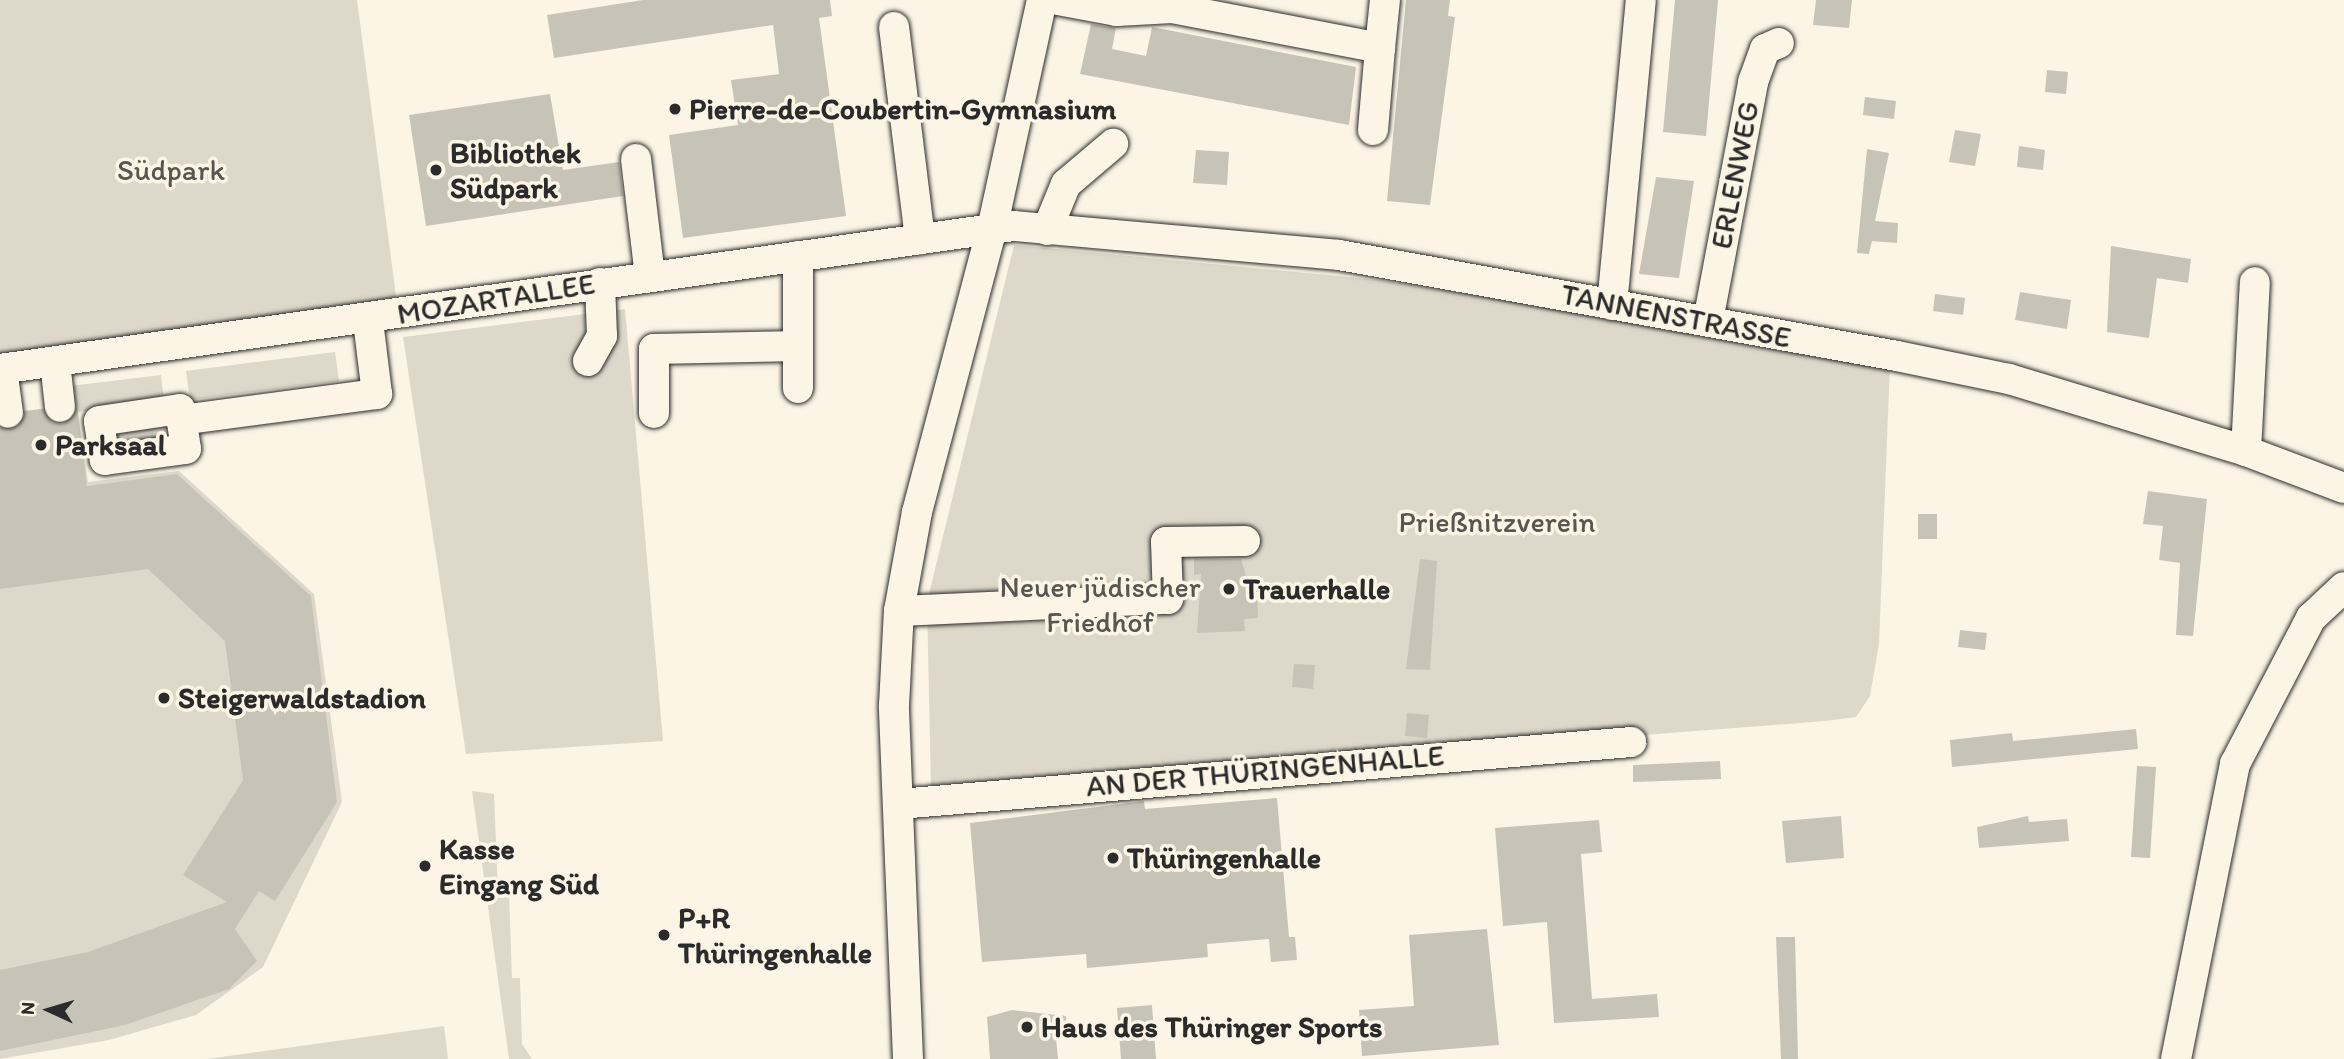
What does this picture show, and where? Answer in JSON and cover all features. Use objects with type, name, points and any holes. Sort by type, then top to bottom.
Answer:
[{"type":"street","points":[[908,1059],[894,705],[899,611],[916,512],[992,229],[1042,0]]},
{"type":"street","points":[[1058,0],[1117,11],[1187,5],[1380,48]]},
{"type":"street","points":[[1373,130],[1385,0]]},
{"type":"street","points":[[1612,305],[1642,0]]},
{"type":"street","points":[[894,27],[920,239]]},
{"type":"street","name":"ERLENWEG","points":[[1708,321],[1753,82],[1765,49],[1779,43]]},
{"type":"street","points":[[1047,229],[1066,184],[1113,144]]},
{"type":"street","points":[[636,159],[650,276]]},
{"type":"street","name":"TANNENSTRASSE","points":[[992,229],[1047,229],[1339,255],[1708,321],[2009,379],[2246,451],[2344,488]]},
{"type":"street","name":"MOZARTALLEE","points":[[1,369],[368,321],[600,283],[992,229]]},
{"type":"street","points":[[798,256],[798,388]]},
{"type":"street","points":[[2246,451],[2255,282]]},
{"type":"street","points":[[588,360],[602,336],[600,283]]},
{"type":"street","points":[[181,420],[377,394],[368,321]]},
{"type":"street","points":[[654,413],[654,349],[798,346]]},
{"type":"street","points":[[55,362],[60,407]]},
{"type":"street","points":[[1,369],[8,413]]},
{"type":"street","points":[[899,611],[1168,599],[1166,541],[1245,541]]},
{"type":"street","points":[[2176,1059],[2235,764],[2311,618],[2344,587]]},
{"type":"street","name":"AN DER THÜRINGENHALLE","points":[[899,804],[1631,742]]},
{"type":"green space","name":"Südpark","points":[[0,0],[357,0],[396,296],[364,315],[0,363]]},
{"type":"green space","name":"Prießnitzverein","points":[[1014,245],[1380,280],[1890,364],[1879,644],[1870,696],[1856,717],[1825,721],[931,790],[927,602]]},
{"type":"green space","points":[[625,309],[663,741],[466,754],[403,337]]},
{"type":"green space","points":[[335,352],[339,381],[190,400],[186,371]]},
{"type":"green space","name":"Steigerwaldstadion","points":[[161,375],[164,401],[78,412],[88,482],[179,471],[314,594],[342,802],[263,967],[196,1015],[109,1040],[0,1059],[0,414],[70,405],[70,386]]},
{"type":"green space","points":[[163,423],[168,441],[117,448],[115,433]]},
{"type":"green space","points":[[472,791],[494,794],[498,892],[509,891],[512,978],[520,978],[522,1044],[532,1059],[509,1059]]},
{"type":"green space","points":[[444,1026],[448,1059],[207,1059]]},
{"type":"building","points":[[643,0],[830,0],[832,16],[819,18],[846,216],[683,238],[669,135],[738,125],[731,80],[779,74],[773,25],[554,58],[547,15]]},
{"type":"building","points":[[1406,0],[1450,0],[1448,16],[1455,17],[1430,205],[1387,201]]},
{"type":"building","points":[[1675,0],[1718,0],[1706,136],[1663,132]]},
{"type":"building","points":[[1816,0],[1852,0],[1849,28],[1813,25]]},
{"type":"building","points":[[1091,24],[1116,28],[1112,49],[1146,56],[1152,27],[1356,67],[1349,125],[1080,74]]},
{"type":"building","points":[[2047,70],[2068,72],[2066,94],[2045,92]]},
{"type":"building","points":[[550,94],[563,170],[619,162],[623,196],[426,226],[409,115]]},
{"type":"building","points":[[1865,97],[1896,101],[1894,119],[1863,115]]},
{"type":"building","points":[[1955,130],[1981,134],[1975,166],[1949,162]]},
{"type":"building","points":[[2019,146],[2045,150],[2043,170],[2017,167]]},
{"type":"building","points":[[1867,149],[1889,153],[1875,221],[1898,223],[1897,243],[1872,241],[1869,254],[1857,253]]},
{"type":"building","points":[[1196,150],[1229,152],[1227,185],[1193,183]]},
{"type":"building","points":[[1656,177],[1694,181],[1679,278],[1639,274]]},
{"type":"building","points":[[2111,246],[2191,259],[2188,283],[2157,278],[2149,338],[2107,332]]},
{"type":"building","points":[[2020,292],[2071,300],[2067,329],[2015,320]]},
{"type":"building","points":[[1935,294],[1965,298],[1963,315],[1933,311]]},
{"type":"building","points":[[77,407],[87,486],[177,474],[311,596],[337,802],[275,901],[259,891],[235,929],[257,961],[229,989],[125,1025],[0,1051],[0,970],[88,952],[227,902],[183,875],[243,780],[225,641],[148,569],[0,589],[0,428],[18,427],[25,411],[43,409],[52,423],[63,424]]},
{"type":"building","points":[[2148,491],[2207,499],[2193,636],[2176,635],[2180,563],[2159,560],[2163,526],[2143,524]]},
{"type":"building","points":[[1918,514],[1937,514],[1937,539],[1918,539]]},
{"type":"building","name":"Trauerhalle","points":[[1194,559],[1241,559],[1248,583],[1257,582],[1258,618],[1244,619],[1245,631],[1197,633],[1201,574],[1194,575]]},
{"type":"building","points":[[1420,559],[1437,561],[1430,670],[1406,669]]},
{"type":"building","points":[[1960,630],[1987,633],[1985,650],[1958,647]]},
{"type":"building","points":[[1294,664],[1315,665],[1313,689],[1292,687]]},
{"type":"building","points":[[1407,713],[1429,715],[1427,738],[1405,736]]},
{"type":"building","points":[[2136,729],[2138,749],[1952,767],[1950,740],[2012,733],[2013,741]]},
{"type":"building","points":[[1720,761],[1721,779],[1633,782],[1633,765]]},
{"type":"building","points":[[2137,766],[2156,767],[2150,858],[2131,857]]},
{"type":"building","name":"Thüringenhalle","points":[[1277,798],[1289,937],[1295,937],[1297,960],[1271,962],[1269,939],[1207,944],[1208,957],[1087,968],[1086,954],[982,962],[970,823],[1144,801],[1145,809]]},
{"type":"building","points":[[1841,816],[1844,858],[1786,863],[1782,821]]},
{"type":"building","points":[[2028,816],[2029,822],[2067,819],[2069,841],[1979,848],[1977,827]]},
{"type":"building","points":[[1599,820],[1602,852],[1581,854],[1592,999],[1657,994],[1659,1017],[1554,1023],[1547,922],[1503,926],[1495,828]]},
{"type":"building","points":[[1487,929],[1499,1045],[1362,1056],[1359,1010],[1414,1006],[1409,935]]},
{"type":"building","points":[[1776,937],[1795,937],[1798,1059],[1781,1059]]},
{"type":"building","points":[[1152,1005],[1156,1059],[1121,1059],[1117,1008]]},
{"type":"building","name":"Haus des Thüringer Sports","points":[[1012,1010],[1066,1016],[1067,1037],[1056,1038],[1058,1059],[990,1059],[987,1017]]},
{"type":"place","name":"Pierre-de-Coubertin-Gymnasium","points":[[675,109]]},
{"type":"place","name":"Bibliothek Südpark","points":[[436,170]]},
{"type":"place","name":"Parksaal","points":[[41,445]]},
{"type":"place","name":"Trauerhalle","points":[[1229,589]]},
{"type":"place","name":"Steigerwaldstadion","points":[[164,698]]},
{"type":"place","name":"Thüringenhalle","points":[[1113,858]]},
{"type":"place","name":"Kasse Eingang Süd","points":[[425,866]]},
{"type":"place","name":"P+R Thüringenhalle","points":[[664,935]]},
{"type":"place","name":"Haus des Thüringer Sports","points":[[1027,1027]]},
{"type":"park label","name":"Neuer jüdischer Friedhof","points":[[1100,604]]}]
